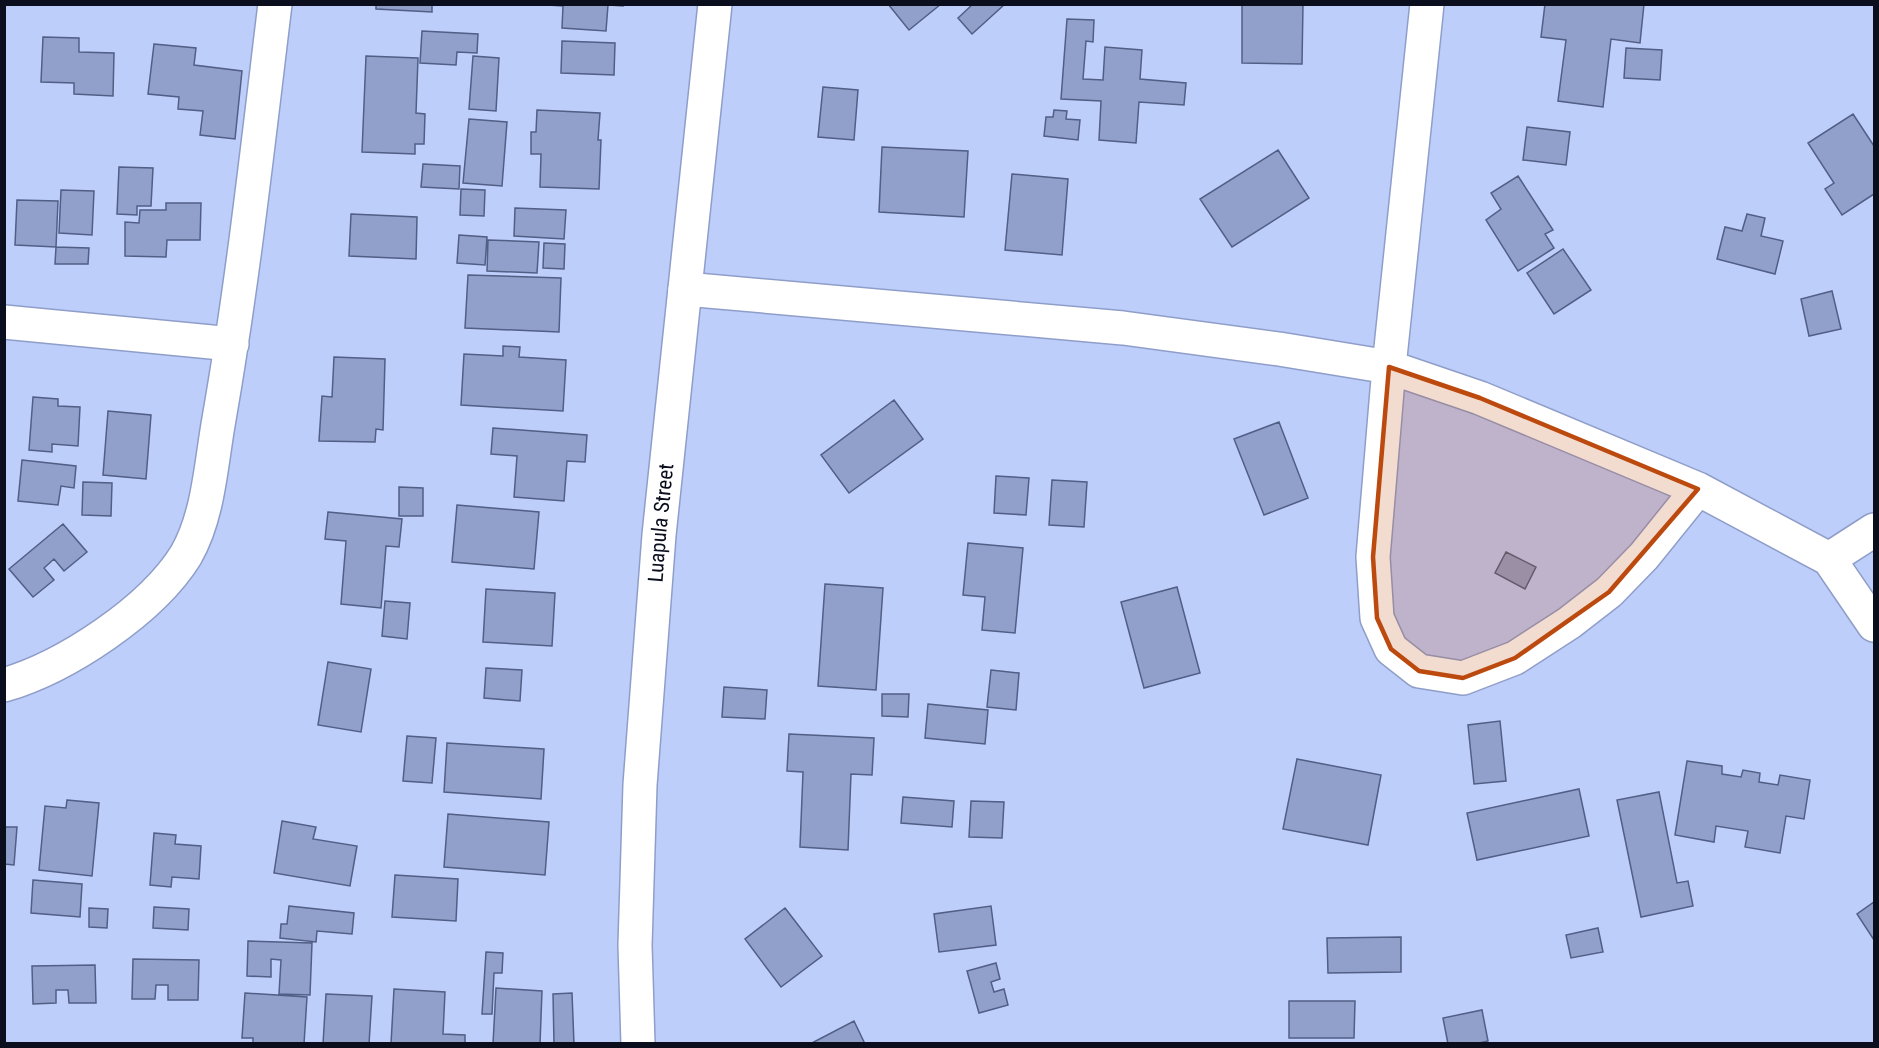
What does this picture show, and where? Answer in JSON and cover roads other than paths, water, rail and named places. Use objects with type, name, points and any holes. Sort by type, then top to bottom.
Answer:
[{"type":"street","points":[[4,685],[29,678],[72,655],[117,625],[162,586],[186,554],[202,514],[232,344],[275,4]]},
{"type":"street","name":"Luapula Street","points":[[638,1044],[635,945],[640,785],[659,535],[715,4]]},
{"type":"street","points":[[1427,4],[1389,367],[1373,557],[1377,618],[1391,649],[1419,671],[1463,678],[1515,658],[1569,623],[1610,592],[1637,564],[1698,489]]},
{"type":"street","points":[[685,289],[1123,328],[1279,349],[1389,367],[1480,398],[1698,489],[1829,559],[1875,625]]},
{"type":"street","points":[[4,322],[232,344]]},
{"type":"street","points":[[1829,559],[1875,530]]}]
